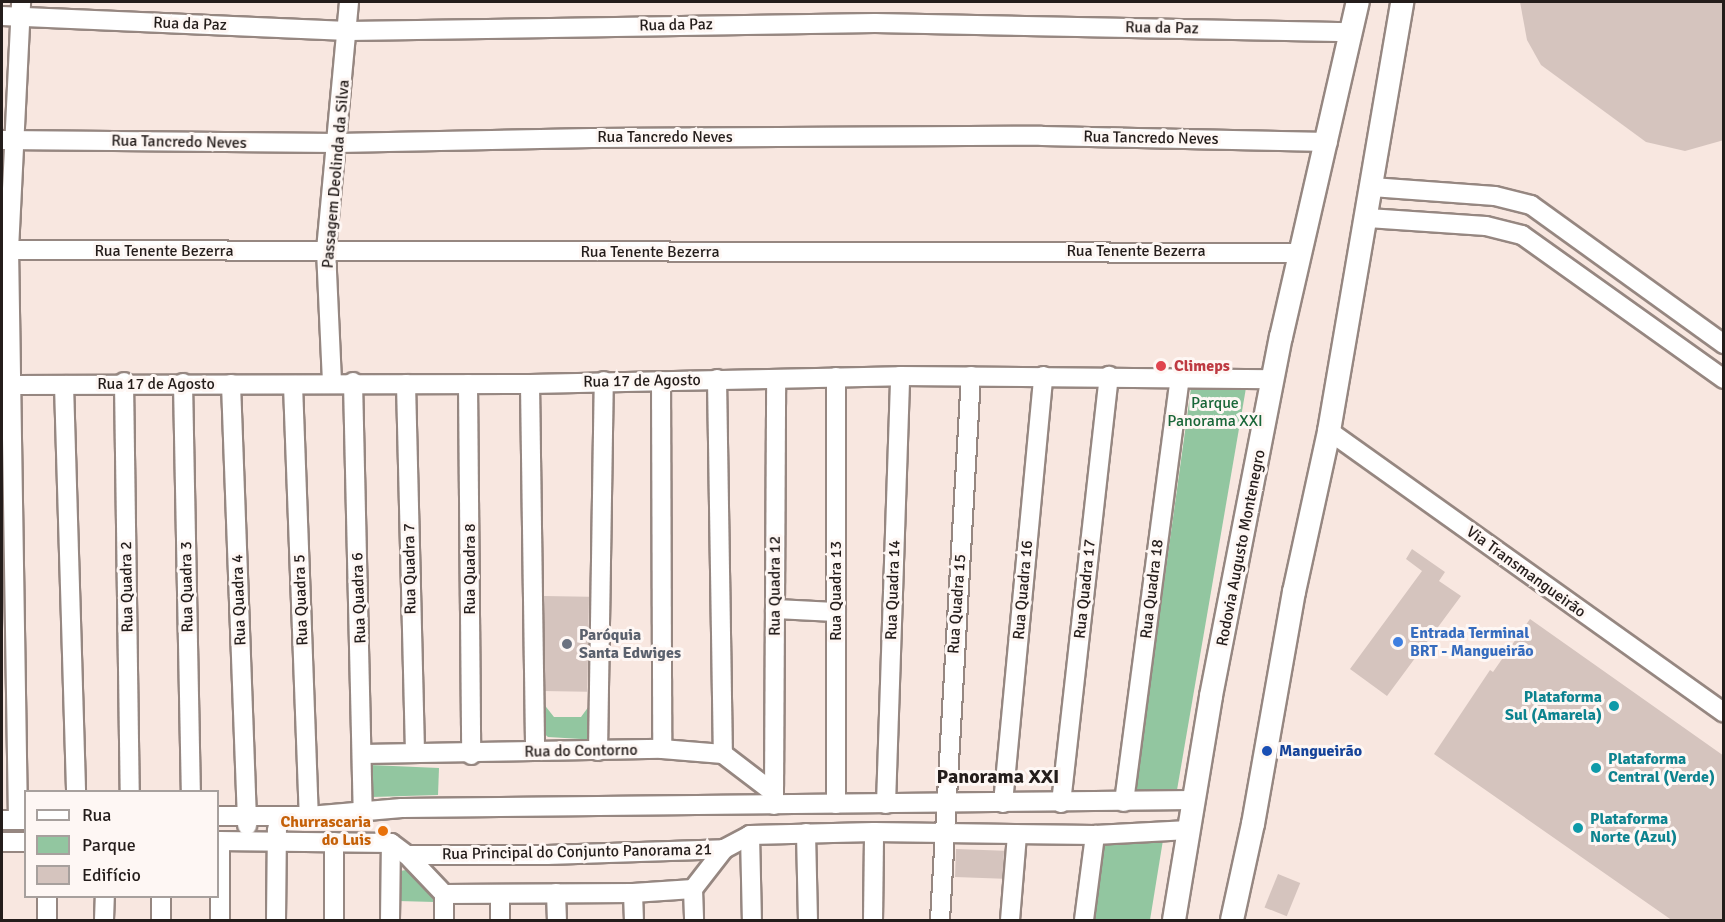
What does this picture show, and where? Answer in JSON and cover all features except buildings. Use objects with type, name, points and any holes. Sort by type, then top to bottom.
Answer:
[{"type":"main road","name":"Rodovia Augusto Montenegro","points":[[1174,921],[1194,800],[1298,253],[1328,142],[1358,2]]},
{"type":"main road","points":[[1232,921],[1253,824],[1294,592],[1329,431],[1368,218],[1402,2]]},
{"type":"street","name":"Passagem Deolinda da Silva","points":[[332,382],[326,250],[349,2]]},
{"type":"street","name":"Rua da Paz","points":[[14,11],[348,31],[875,23],[1351,32]]},
{"type":"street","points":[[14,11],[5,250],[15,820]]},
{"type":"street","name":"Rua Tancredo Neves","points":[[8,140],[337,143],[592,138],[1007,136],[1328,142]]},
{"type":"street","points":[[1372,187],[1495,196],[1531,205],[1724,344]]},
{"type":"street","points":[[1368,218],[1486,226],[1522,235],[1724,379]]},
{"type":"street","name":"Rua Tenente Bezerra","points":[[5,250],[1298,253]]},
{"type":"street","name":"Rua 17 de Agosto","points":[[8,376],[64,385],[124,382],[293,385],[332,382],[530,384],[900,376],[1180,376],[1273,379]]},
{"type":"street","name":"Rua Quadra 14","points":[[886,804],[900,376]]},
{"type":"street","name":"Rua Quadra 15","points":[[944,832],[971,376]]},
{"type":"street","name":"Rua Quadra 16","points":[[1003,803],[1043,376]]},
{"type":"street","name":"Rua Quadra 17","points":[[1061,803],[1109,376]]},
{"type":"street","name":"Rua Quadra 18","points":[[1124,802],[1180,376]]},
{"type":"street","name":"Rua Quadra 13","points":[[836,377],[836,804]]},
{"type":"street","points":[[717,379],[723,754],[774,800]]},
{"type":"street","name":"Rua Quadra 12","points":[[774,800],[776,379]]},
{"type":"street","points":[[598,751],[604,381]]},
{"type":"street","points":[[661,381],[662,749]]},
{"type":"street","name":"Rua Quadra 2","points":[[124,382],[130,790]]},
{"type":"street","name":"Rua Quadra 6","points":[[353,382],[363,813]]},
{"type":"street","name":"Rua Quadra 3","points":[[183,383],[191,790]]},
{"type":"street","name":"Rua Quadra 4","points":[[231,384],[246,816]]},
{"type":"street","name":"Rua Quadra 7","points":[[406,384],[415,753]]},
{"type":"street","name":"Rua Quadra 8","points":[[468,384],[471,754]]},
{"type":"street","points":[[530,384],[535,751]]},
{"type":"street","points":[[64,385],[76,790]]},
{"type":"street","name":"Rua Quadra 5","points":[[293,385],[309,816]]},
{"type":"street","name":"Via Transmangueirão","points":[[1329,431],[1724,713]]},
{"type":"street","points":[[775,609],[836,612]]},
{"type":"street","name":"Rua do Contorno","points":[[363,754],[471,754],[662,749],[723,754]]},
{"type":"street","points":[[219,816],[309,816],[402,808],[774,800],[836,804],[945,804],[1194,800]]},
{"type":"street","points":[[246,816],[248,841]]},
{"type":"street","points":[[276,921],[278,816]]},
{"type":"street","name":"Rua Principal do Conjunto Panorama 21","points":[[407,855],[724,849],[750,835],[806,833],[944,832],[1095,835],[1189,830]]},
{"type":"street","points":[[873,921],[874,832]]},
{"type":"street","points":[[940,921],[944,832]]},
{"type":"street","points":[[806,833],[808,921]]},
{"type":"street","points":[[1010,921],[1017,834]]},
{"type":"street","points":[[750,835],[752,921]]},
{"type":"street","points":[[1084,921],[1095,835]]},
{"type":"street","points":[[220,921],[219,841],[391,843],[407,855],[444,894],[444,921]]},
{"type":"street","points":[[2,842],[24,842]]},
{"type":"street","points":[[334,842],[334,921]]},
{"type":"street","points":[[390,921],[391,843]]},
{"type":"street","points":[[694,921],[693,889],[724,849]]},
{"type":"street","points":[[444,894],[633,893],[693,889]]},
{"type":"street","points":[[556,893],[557,921]]},
{"type":"street","points":[[633,893],[634,921]]},
{"type":"street","points":[[500,894],[500,921]]},
{"type":"street","points":[[47,898],[47,921]]},
{"type":"street","points":[[104,921],[105,898]]},
{"type":"street","points":[[161,898],[161,921]]},
{"type":"green space","name":"Parque Panorama XXI","points":[[1192,381],[1247,382],[1177,790],[1171,793],[1135,792]]},
{"type":"green space","points":[[600,691],[598,740],[548,737],[540,730],[539,698],[554,717],[581,717]]},
{"type":"green space","points":[[370,765],[439,768],[438,795],[372,797]]},
{"type":"green space","points":[[1163,840],[1150,920],[1089,920],[1098,842]]},
{"type":"green space","points":[[412,869],[435,902],[398,901],[400,871]]},
{"type":"place","name":"Climeps","points":[[1161,366]]},
{"type":"place","name":"Entrada Terminal BRT - Mangueirão","points":[[1398,642]]},
{"type":"place","name":"Paróquia Santa Edwiges","points":[[567,644]]},
{"type":"place","name":"Plataforma Sul (Amarela)","points":[[1614,706]]},
{"type":"place","name":"Mangueirão","points":[[1267,751]]},
{"type":"place","name":"Plataforma Central (Verde)","points":[[1596,768]]},
{"type":"place","name":"Plataforma Norte (Azul)","points":[[1578,828]]},
{"type":"place","name":"Churrascaria do Luis","points":[[383,831]]},
{"type":"district","name":"Panorama XXI","points":[[998,776]]}]
